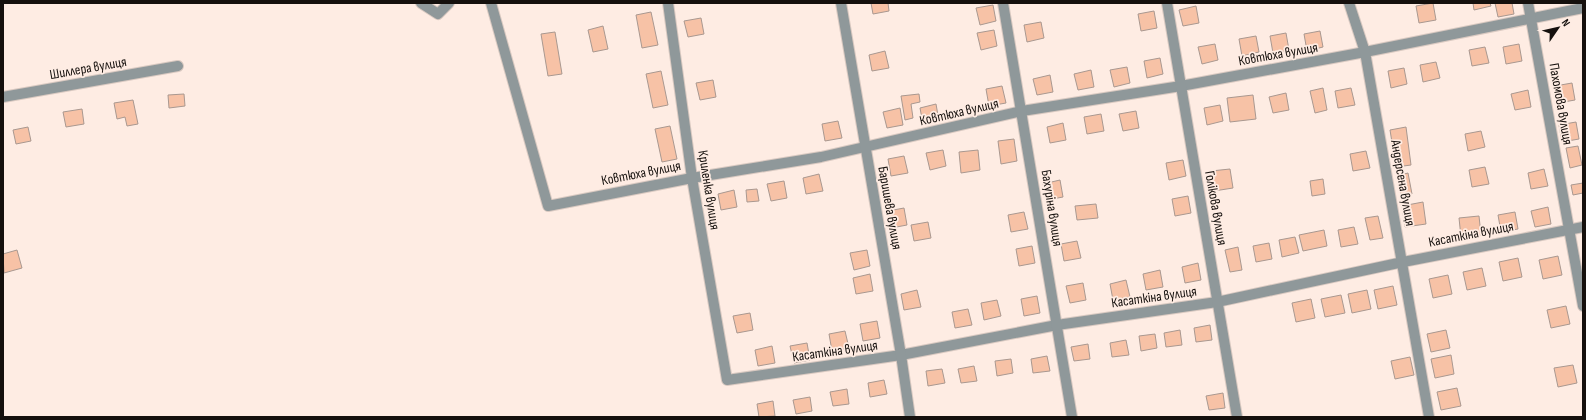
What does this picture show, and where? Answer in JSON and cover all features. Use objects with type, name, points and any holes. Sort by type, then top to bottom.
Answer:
[{"type":"street","points":[[421,3],[438,14],[449,3]]},
{"type":"street","name":"Ковтюха вулиця","points":[[491,3],[548,206],[692,178],[865,148],[1022,111],[1181,86],[1365,52],[1583,8]]},
{"type":"street","name":"Криленка вулиця","points":[[668,3],[692,178],[727,380]]},
{"type":"street","name":"Баришева вулиця","points":[[841,3],[910,417]]},
{"type":"street","name":"Бахуріна вулиця","points":[[1003,3],[1058,325],[1072,417]]},
{"type":"street","name":"Голікова вулиця","points":[[1167,3],[1237,417]]},
{"type":"street","name":"Андерсена вулиця","points":[[1349,3],[1365,52],[1429,417]]},
{"type":"street","name":"Пахомова вулиця","points":[[1528,3],[1583,306]]},
{"type":"street","name":"Шиллера вулиця","points":[[3,97],[178,66]]},
{"type":"street","name":"Касаткіна вулиця","points":[[727,380],[901,356],[1058,325],[1218,302],[1403,262],[1583,227]]},
{"type":"building","points":[[871,3],[888,3],[889,11],[873,14]]},
{"type":"building","points":[[1433,3],[1436,20],[1419,23],[1416,6]]},
{"type":"building","points":[[1473,3],[1490,3],[1491,6],[1474,10]]},
{"type":"building","points":[[1495,3],[1512,3],[1514,14],[1498,17]]},
{"type":"building","points":[[993,5],[996,21],[980,25],[976,8]]},
{"type":"building","points":[[1196,6],[1199,23],[1183,26],[1179,10]]},
{"type":"building","points":[[1154,11],[1157,28],[1141,31],[1138,14]]},
{"type":"building","points":[[651,12],[658,45],[642,48],[636,15]]},
{"type":"building","points":[[701,18],[704,34],[688,37],[684,21]]},
{"type":"building","points":[[1041,22],[1044,38],[1027,42],[1024,25]]},
{"type":"building","points":[[603,26],[608,49],[593,52],[588,30]]},
{"type":"building","points":[[994,30],[997,46],[981,50],[977,33]]},
{"type":"building","points":[[1320,31],[1323,47],[1307,51],[1304,34]]},
{"type":"building","points":[[555,32],[562,74],[548,76],[541,34]]},
{"type":"building","points":[[1286,33],[1289,50],[1273,53],[1270,36]]},
{"type":"building","points":[[1256,36],[1259,52],[1242,56],[1239,39]]},
{"type":"building","points":[[1215,44],[1218,60],[1202,64],[1198,47]]},
{"type":"building","points":[[1519,44],[1522,61],[1506,64],[1503,47]]},
{"type":"building","points":[[1485,47],[1489,63],[1472,66],[1469,50]]},
{"type":"building","points":[[885,51],[889,68],[872,71],[869,55]]},
{"type":"building","points":[[1160,58],[1163,74],[1147,78],[1144,61]]},
{"type":"building","points":[[1436,62],[1440,78],[1423,82],[1420,65]]},
{"type":"building","points":[[1127,67],[1130,83],[1114,87],[1110,70]]},
{"type":"building","points":[[1404,68],[1407,84],[1391,88],[1388,71]]},
{"type":"building","points":[[1091,70],[1094,87],[1078,90],[1074,74]]},
{"type":"building","points":[[661,71],[668,105],[653,108],[646,74]]},
{"type":"building","points":[[1050,75],[1053,92],[1037,95],[1033,79]]},
{"type":"building","points":[[713,80],[716,97],[700,100],[696,83]]},
{"type":"building","points":[[1572,83],[1575,100],[1558,103],[1555,86]]},
{"type":"building","points":[[1002,86],[1006,103],[989,106],[986,89]]},
{"type":"building","points":[[1323,88],[1327,110],[1315,113],[1310,91]]},
{"type":"building","points":[[1351,88],[1355,105],[1338,108],[1335,91]]},
{"type":"building","points":[[1528,90],[1531,107],[1515,110],[1511,94]]},
{"type":"building","points":[[1286,93],[1289,110],[1273,113],[1269,97]]},
{"type":"building","points":[[184,94],[185,106],[169,108],[168,95]]},
{"type":"building","points":[[919,94],[920,102],[911,104],[913,118],[905,120],[901,96]]},
{"type":"building","points":[[1253,95],[1256,119],[1230,122],[1227,98]]},
{"type":"building","points":[[133,100],[138,124],[127,126],[125,117],[117,119],[114,103]]},
{"type":"building","points":[[936,104],[939,121],[923,124],[920,108]]},
{"type":"building","points":[[1220,105],[1223,121],[1207,125],[1204,108]]},
{"type":"building","points":[[900,108],[903,125],[887,128],[883,112]]},
{"type":"building","points":[[82,109],[84,124],[66,127],[63,112]]},
{"type":"building","points":[[1136,111],[1139,128],[1123,131],[1119,114]]},
{"type":"building","points":[[1101,114],[1104,131],[1087,134],[1084,117]]},
{"type":"building","points":[[838,121],[842,138],[825,141],[822,124]]},
{"type":"building","points":[[1576,122],[1579,139],[1562,142],[1559,125]]},
{"type":"building","points":[[1063,123],[1066,140],[1050,143],[1047,127]]},
{"type":"building","points":[[670,126],[677,159],[662,162],[655,129]]},
{"type":"building","points":[[28,127],[31,141],[16,144],[13,130]]},
{"type":"building","points":[[1406,127],[1411,165],[1396,167],[1390,130]]},
{"type":"building","points":[[1481,131],[1485,147],[1468,151],[1465,134]]},
{"type":"building","points":[[1014,139],[1017,161],[1001,164],[998,141]]},
{"type":"building","points":[[1578,146],[1582,165],[1570,168],[1566,148]]},
{"type":"building","points":[[943,150],[946,166],[930,170],[926,153]]},
{"type":"building","points":[[978,150],[980,170],[961,173],[959,152]]},
{"type":"building","points":[[1366,151],[1370,168],[1353,171],[1350,154]]},
{"type":"building","points":[[904,156],[908,173],[891,176],[888,159]]},
{"type":"building","points":[[1183,160],[1186,176],[1169,180],[1166,163]]},
{"type":"building","points":[[1485,167],[1489,184],[1472,187],[1469,170]]},
{"type":"building","points":[[1230,169],[1233,188],[1214,191],[1211,171]]},
{"type":"building","points":[[1544,169],[1548,186],[1531,189],[1528,173]]},
{"type":"building","points":[[1408,173],[1412,194],[1401,196],[1397,176]]},
{"type":"building","points":[[819,174],[823,191],[806,194],[803,178]]},
{"type":"building","points":[[1323,179],[1325,194],[1312,196],[1310,181]]},
{"type":"building","points":[[1060,180],[1063,197],[1047,200],[1043,184]]},
{"type":"building","points":[[784,181],[787,198],[771,201],[767,184]]},
{"type":"building","points":[[1583,183],[1583,193],[1573,195],[1571,185]]},
{"type":"building","points":[[757,189],[759,201],[747,202],[746,190]]},
{"type":"building","points":[[734,190],[737,207],[721,210],[718,194]]},
{"type":"building","points":[[1188,196],[1191,213],[1175,216],[1172,199]]},
{"type":"building","points":[[1423,202],[1426,224],[1405,227],[1402,206]]},
{"type":"building","points":[[1096,204],[1098,218],[1077,220],[1075,206]]},
{"type":"building","points":[[1548,207],[1551,224],[1535,227],[1531,211]]},
{"type":"building","points":[[904,208],[907,225],[891,228],[888,211]]},
{"type":"building","points":[[1024,212],[1028,229],[1011,232],[1008,215]]},
{"type":"building","points":[[1515,212],[1518,229],[1501,232],[1498,215]]},
{"type":"building","points":[[1378,216],[1383,238],[1370,240],[1365,218]]},
{"type":"building","points":[[1479,216],[1481,235],[1461,237],[1459,218]]},
{"type":"building","points":[[928,222],[931,238],[914,241],[911,225]]},
{"type":"building","points":[[1354,227],[1358,244],[1341,247],[1338,230]]},
{"type":"building","points":[[1324,230],[1327,246],[1303,251],[1299,235]]},
{"type":"building","points":[[1295,237],[1299,253],[1282,257],[1279,240]]},
{"type":"building","points":[[1077,241],[1081,258],[1064,261],[1061,244]]},
{"type":"building","points":[[1269,243],[1272,259],[1256,262],[1253,246]]},
{"type":"building","points":[[1032,246],[1035,263],[1019,266],[1016,249]]},
{"type":"building","points":[[1238,247],[1242,270],[1230,272],[1225,250]]},
{"type":"building","points":[[17,250],[22,268],[4,273],[3,254]]},
{"type":"building","points":[[867,250],[870,266],[854,270],[850,253]]},
{"type":"building","points":[[1558,256],[1562,275],[1543,279],[1539,260]]},
{"type":"building","points":[[1518,258],[1522,277],[1503,281],[1499,262]]},
{"type":"building","points":[[1198,263],[1201,280],[1185,283],[1182,267]]},
{"type":"building","points":[[1482,268],[1486,286],[1467,290],[1463,272]]},
{"type":"building","points":[[1160,270],[1163,287],[1146,290],[1143,274]]},
{"type":"building","points":[[870,274],[873,291],[856,294],[853,278]]},
{"type":"building","points":[[1448,275],[1452,294],[1433,298],[1429,279]]},
{"type":"building","points":[[1126,280],[1130,297],[1113,300],[1110,284]]},
{"type":"building","points":[[1083,283],[1086,300],[1070,303],[1066,286]]},
{"type":"building","points":[[1393,286],[1397,305],[1378,309],[1374,290]]},
{"type":"building","points":[[917,290],[921,307],[904,310],[901,294]]},
{"type":"building","points":[[1367,290],[1371,309],[1352,313],[1348,294]]},
{"type":"building","points":[[1341,295],[1345,313],[1325,317],[1321,299]]},
{"type":"building","points":[[1037,296],[1040,313],[1024,316],[1021,299]]},
{"type":"building","points":[[1311,299],[1315,318],[1296,322],[1292,303]]},
{"type":"building","points":[[997,300],[1001,316],[984,320],[981,303]]},
{"type":"building","points":[[1566,306],[1570,324],[1551,328],[1547,310]]},
{"type":"building","points":[[968,309],[972,325],[955,328],[952,312]]},
{"type":"building","points":[[750,313],[753,330],[737,333],[733,316]]},
{"type":"building","points":[[877,321],[880,338],[863,341],[860,324]]},
{"type":"building","points":[[1210,325],[1212,340],[1196,342],[1194,328]]},
{"type":"building","points":[[1180,330],[1182,345],[1166,347],[1164,333]]},
{"type":"building","points":[[1446,330],[1450,348],[1431,352],[1427,334]]},
{"type":"building","points":[[845,331],[849,348],[832,351],[829,334]]},
{"type":"building","points":[[1155,334],[1157,348],[1141,351],[1139,336]]},
{"type":"building","points":[[1126,340],[1129,355],[1112,357],[1110,343]]},
{"type":"building","points":[[807,343],[810,360],[794,363],[790,346]]},
{"type":"building","points":[[1088,344],[1090,359],[1074,361],[1071,347]]},
{"type":"building","points":[[772,346],[775,363],[758,366],[755,350]]},
{"type":"building","points":[[1451,355],[1454,374],[1435,378],[1431,359]]},
{"type":"building","points":[[1047,356],[1050,371],[1033,373],[1031,359]]},
{"type":"building","points":[[1410,357],[1414,375],[1395,379],[1391,361]]},
{"type":"building","points":[[1011,359],[1013,373],[997,376],[995,361]]},
{"type":"building","points":[[1573,365],[1577,383],[1558,387],[1554,368]]},
{"type":"building","points":[[974,366],[977,381],[961,383],[958,369]]},
{"type":"building","points":[[942,369],[945,383],[928,386],[926,371]]},
{"type":"building","points":[[884,380],[887,394],[870,397],[868,383]]},
{"type":"building","points":[[1457,388],[1461,406],[1441,410],[1437,392]]},
{"type":"building","points":[[847,389],[849,404],[833,406],[830,392]]},
{"type":"building","points":[[1223,393],[1225,408],[1209,410],[1206,396]]},
{"type":"building","points":[[810,397],[812,411],[796,414],[793,400]]},
{"type":"building","points":[[773,401],[775,416],[759,417],[757,404]]}]
